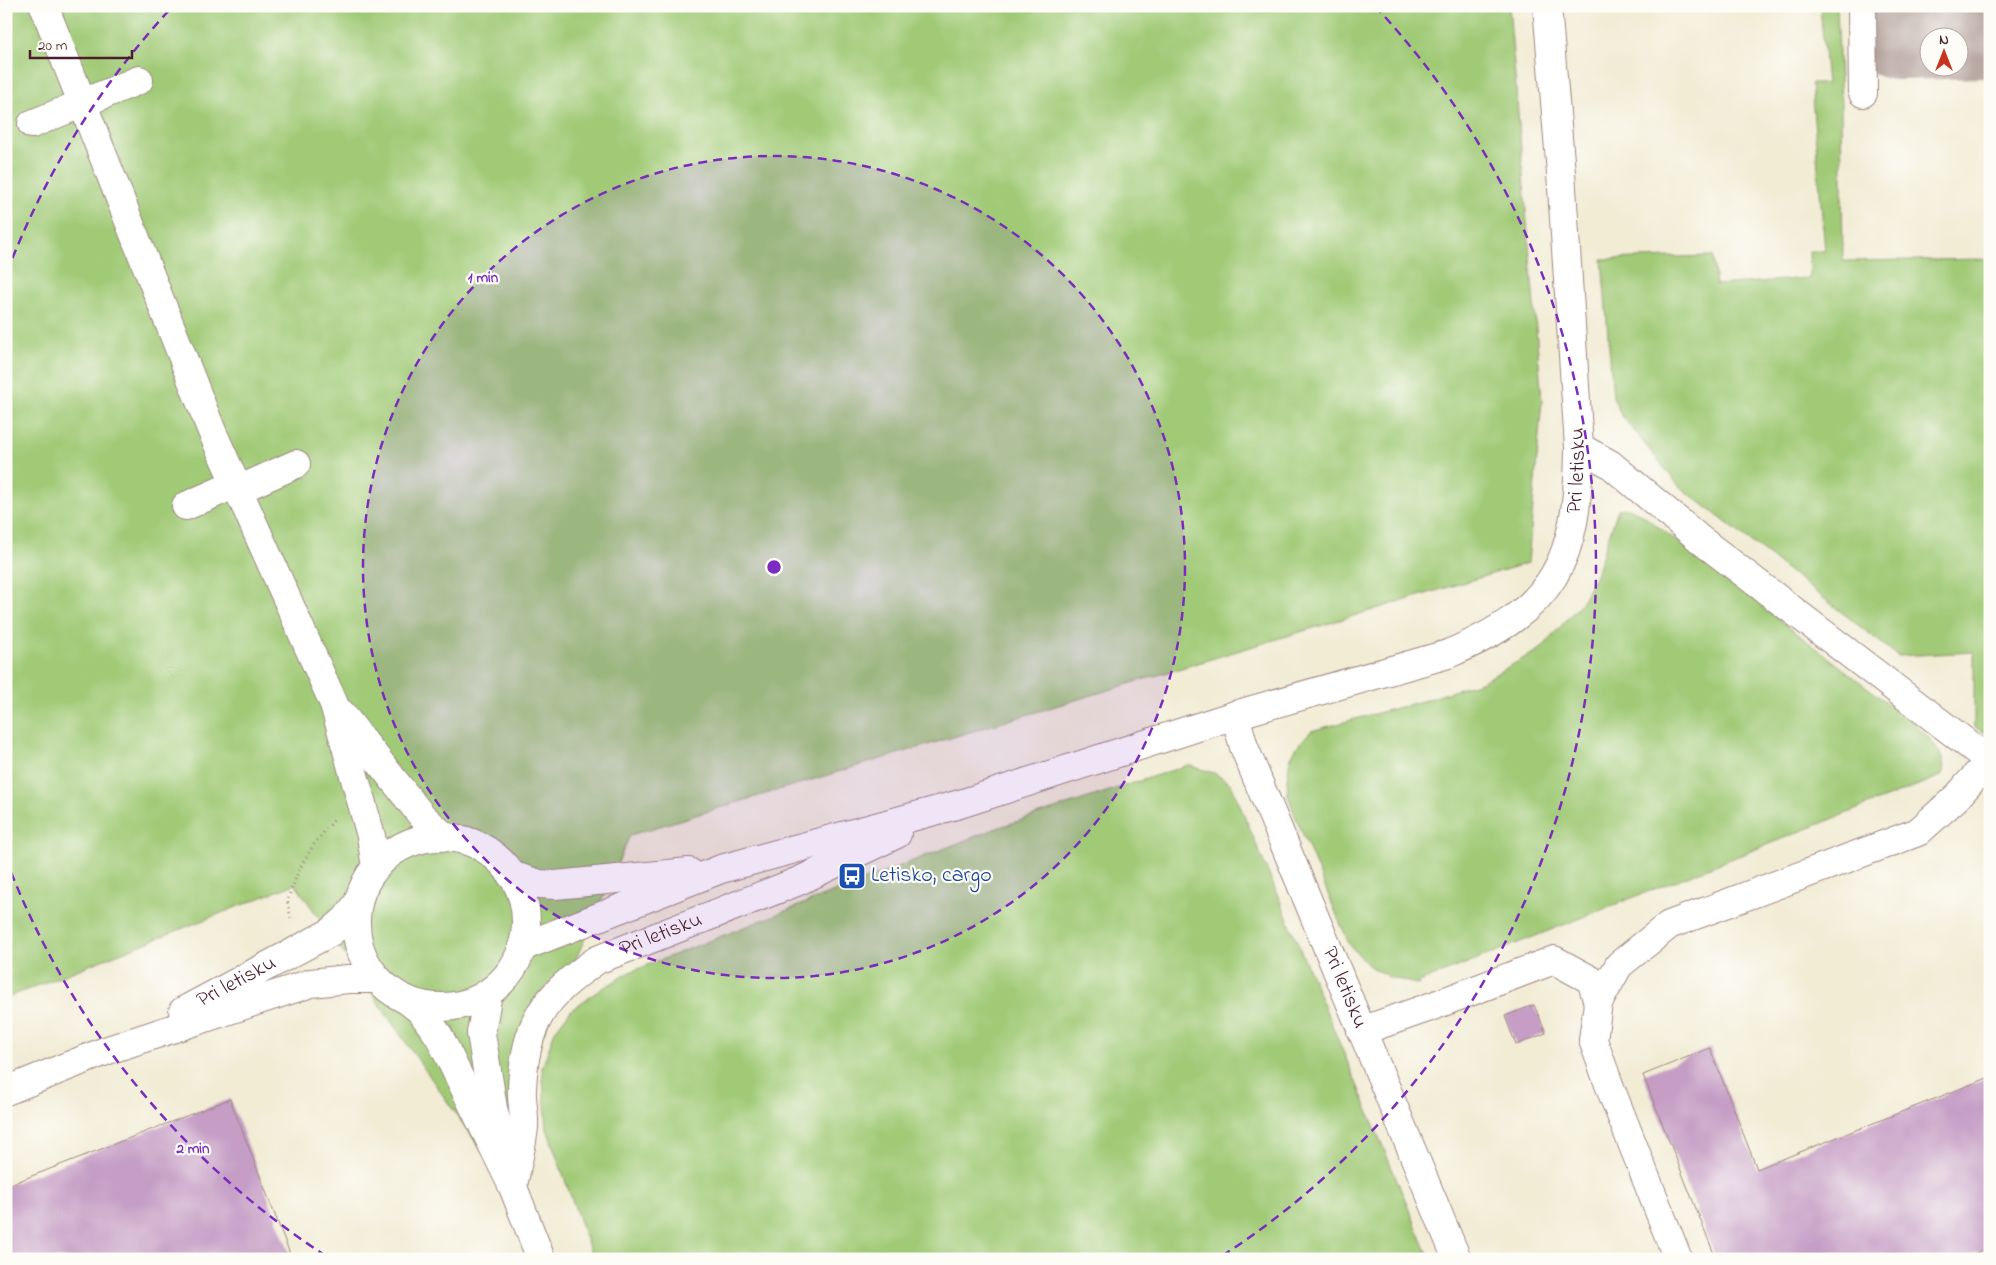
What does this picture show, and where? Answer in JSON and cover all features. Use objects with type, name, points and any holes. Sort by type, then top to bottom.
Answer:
[{"type":"street","points":[[44,6],[211,429],[334,704],[371,836],[376,867]]},
{"type":"street","name":"Pri letisku","points":[[522,947],[721,869],[960,804],[1235,715],[1448,654],[1506,626],[1535,602],[1555,576],[1568,548],[1579,491],[1579,447],[1561,173],[1547,6]]},
{"type":"street","points":[[1862,6],[1863,93]]},
{"type":"street","points":[[32,124],[139,80]]},
{"type":"street","points":[[1579,447],[1610,464],[1702,541],[1990,761],[1957,798],[1918,832],[1669,926],[1619,965],[1598,1003],[1593,1040],[1678,1259]]},
{"type":"street","points":[[186,506],[296,464]]},
{"type":"street","points":[[334,704],[422,816],[445,838]]},
{"type":"street","name":"Pri letisku","points":[[1235,715],[1244,747],[1456,1259]]},
{"type":"street","name":"Pri letisku","points":[[513,1187],[524,1125],[522,1090],[525,1053],[531,1029],[546,1003],[570,979],[597,960],[799,882],[960,804]]},
{"type":"street","name":"Pri letisku","points":[[407,1000],[423,1005],[440,1007],[473,1001],[501,983],[516,961],[522,947],[525,924],[523,902],[511,875],[501,863],[477,846],[464,841],[445,838],[426,839],[407,844],[391,854],[376,867],[365,883],[358,903],[356,919],[359,943],[368,966],[377,979],[421,1011],[439,1036],[513,1187],[541,1259]]},
{"type":"street","name":"Pri letisku","points":[[511,875],[540,884],[555,886],[721,869]]},
{"type":"street","name":"Pri letisku","points":[[108,1050],[331,932],[346,919],[358,903]]},
{"type":"street","points":[[1361,1031],[1554,960],[1591,980],[1598,1003]]},
{"type":"street","name":"Pri letisku","points":[[6,1091],[108,1050],[312,983],[348,979],[377,979]]},
{"type":"street","name":"Pri letisku","points":[[488,993],[481,1033],[493,1108],[513,1187]]},
{"type":"path","points":[[291,921],[287,901],[299,870],[314,844],[337,818]]},
{"type":"green space","points":[[6,6],[1509,6],[1542,400],[1528,563],[630,835],[542,1037],[505,1184],[295,884],[6,998]]},
{"type":"green space","points":[[1820,6],[1837,6],[1841,106],[1843,261],[1990,259],[1990,735],[1974,727],[1974,652],[1898,656],[1679,486],[1620,413],[1613,397],[1602,259],[1713,256],[1716,285],[1810,278],[1809,251],[1825,251],[1811,84],[1827,84]]},
{"type":"green space","points":[[1629,508],[1643,515],[1915,724],[1931,740],[1941,755],[1943,769],[1941,776],[1419,982],[1420,985],[1389,977],[1368,965],[1349,944],[1288,795],[1287,779],[1290,759],[1298,745],[1311,731],[1426,700],[1483,681],[1542,648],[1581,603],[1595,577],[1618,509]]},
{"type":"green space","points":[[1188,765],[1214,773],[1231,784],[1430,1259],[593,1259],[547,1129],[542,1068],[555,1031],[571,1010],[630,972],[994,829]]},
{"type":"building","points":[[1534,1005],[1546,1033],[1516,1045],[1505,1016]]},
{"type":"building","points":[[1710,1048],[1757,1169],[1990,1077],[1990,1247],[1966,1257],[1966,1259],[1716,1259],[1643,1075]]},
{"type":"building","points":[[230,1099],[292,1259],[6,1259],[6,1186]]},
{"type":"taxiway","points":[[1897,34],[1990,32]]},
{"type":"place","name":"Letisko, cargo","points":[[852,876]]}]
